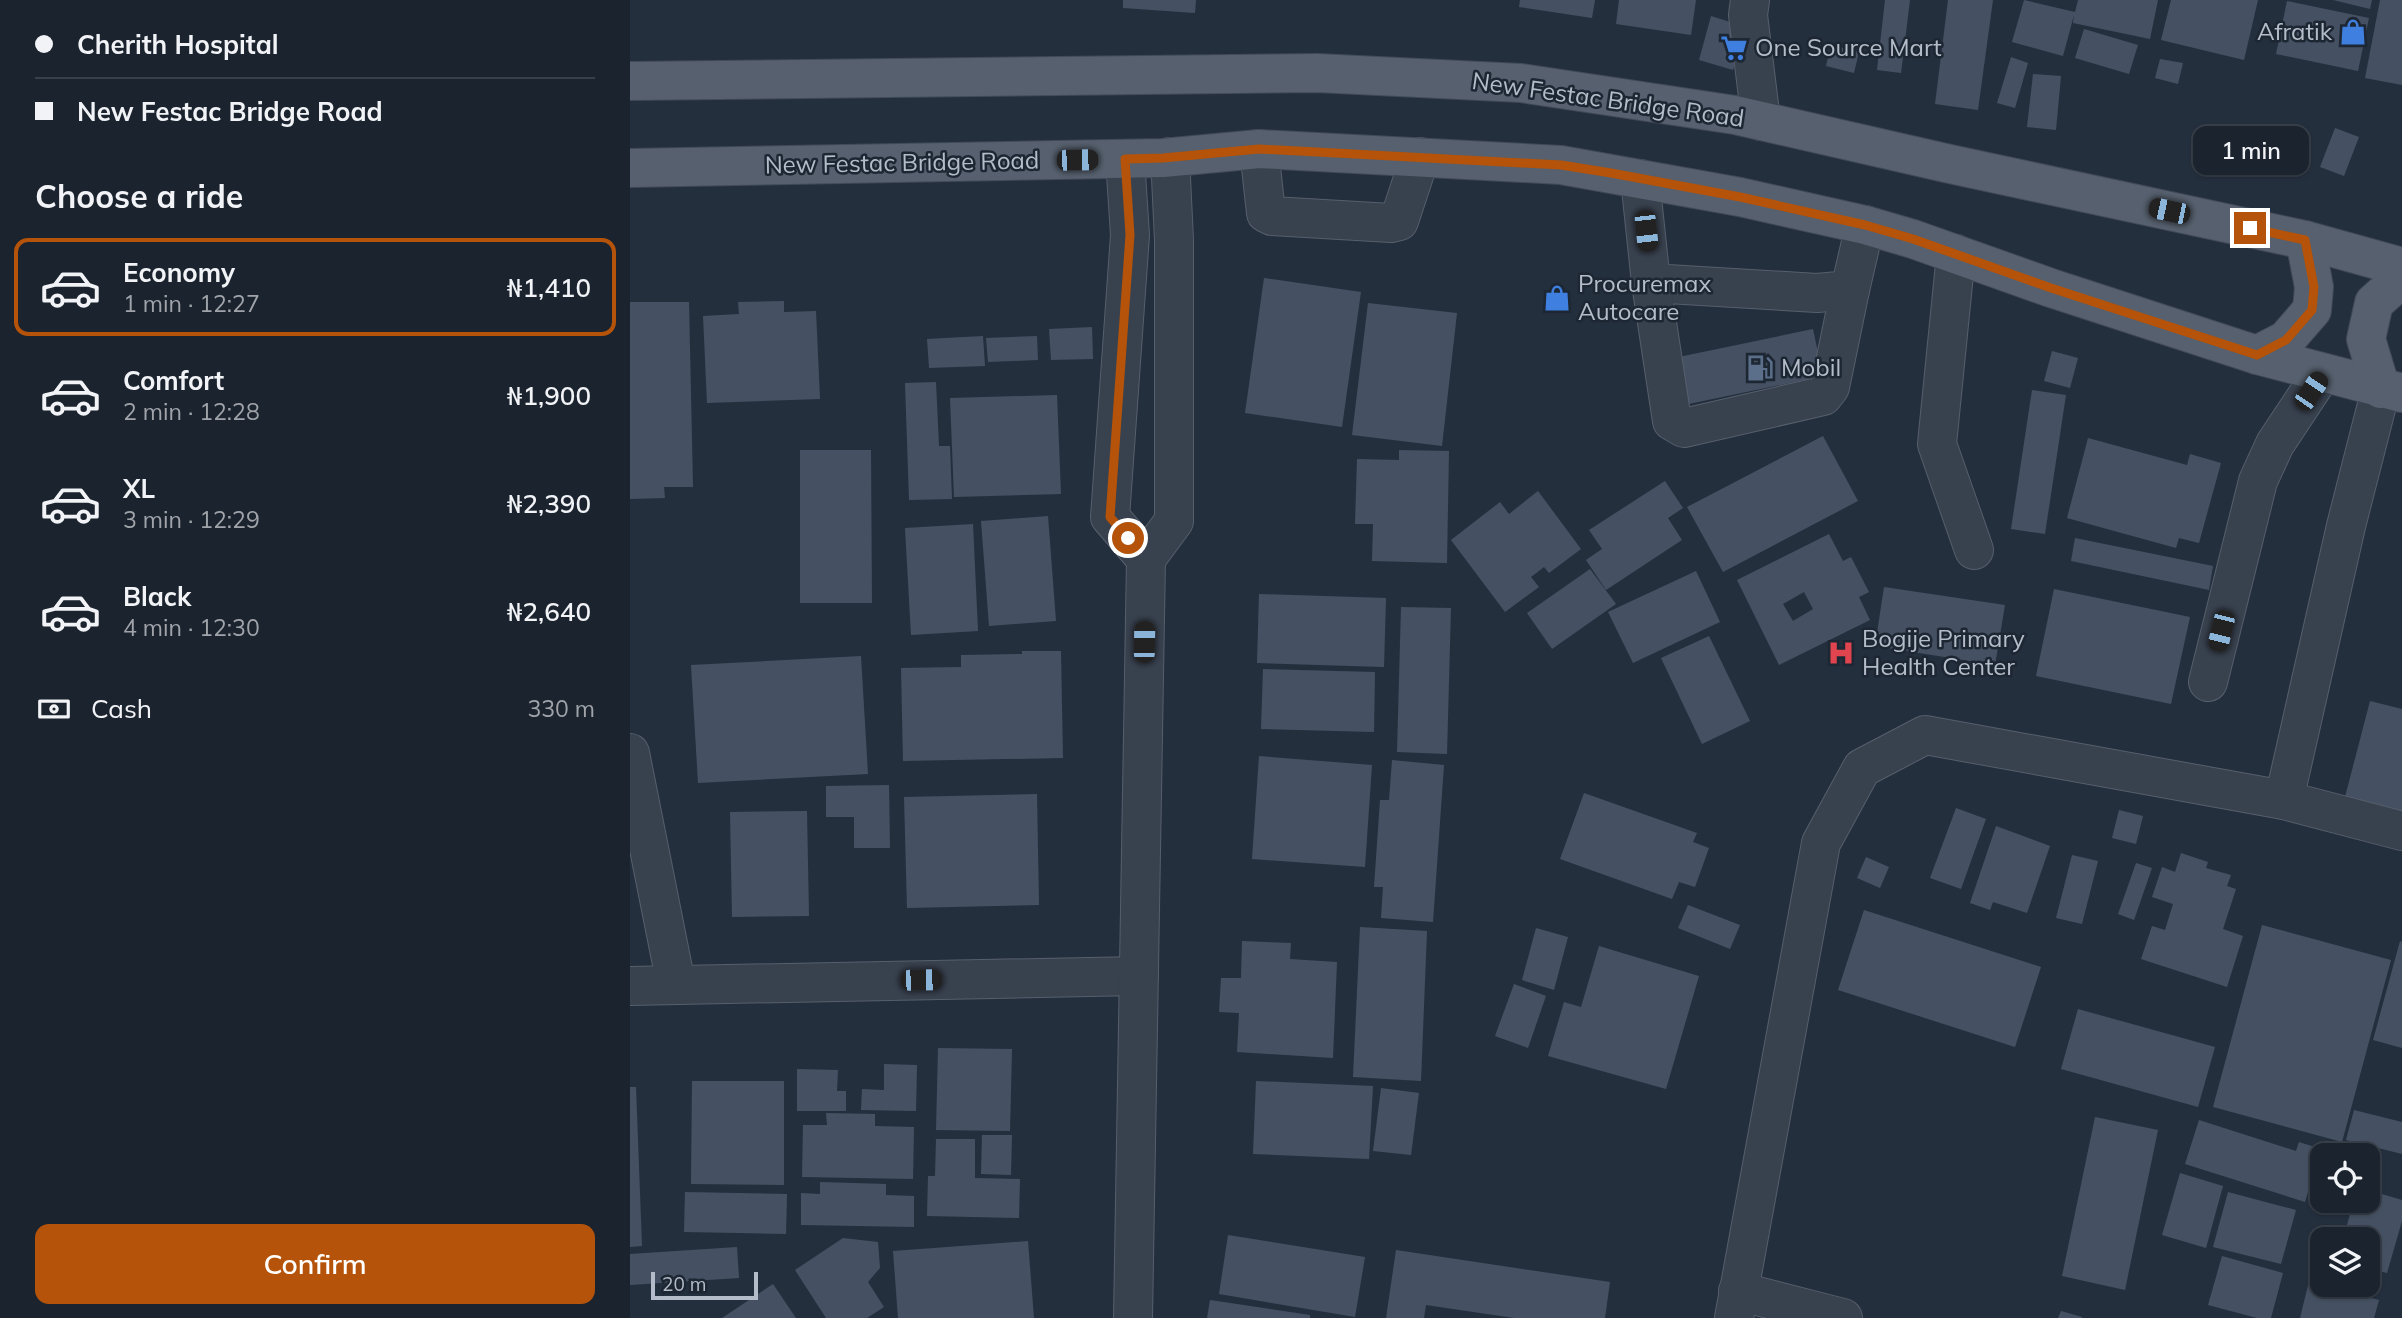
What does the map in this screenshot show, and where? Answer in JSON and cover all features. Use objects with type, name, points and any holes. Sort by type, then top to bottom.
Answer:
[{"type":"main road","name":"New Festac Bridge Road","points":[[630,81],[1317,74],[1521,83],[1761,121],[2305,240],[2402,267]]},
{"type":"main road","name":"New Festac Bridge Road","points":[[630,168],[1125,159],[1259,149],[1561,165],[1740,197],[1865,225],[2257,355],[2391,391]]},
{"type":"main road","points":[[2257,355],[2286,340],[2312,310],[2314,287],[2305,240]]},
{"type":"main road","points":[[2391,391],[2366,339],[2374,303],[2402,278]]},
{"type":"street","points":[[1751,0],[1748,15],[1761,121]]},
{"type":"street","points":[[1259,149],[1266,213],[1272,216],[1391,223],[1399,221],[1420,157]]},
{"type":"street","points":[[1133,1318],[1146,558],[1174,521],[1174,240],[1170,157]]},
{"type":"street","points":[[1125,159],[1130,235],[1110,517],[1146,558]]},
{"type":"street","points":[[1640,178],[1651,283],[1672,421],[1684,428],[1823,396],[1830,387],[1865,225]]},
{"type":"street","points":[[1956,254],[1937,444],[1974,550]]},
{"type":"street","points":[[1651,283],[1817,293],[1850,290]]},
{"type":"street","points":[[2208,682],[2258,481],[2275,444],[2322,373]]},
{"type":"street","points":[[2284,800],[2346,526],[2391,391]]},
{"type":"street","points":[[1843,1318],[1736,1304],[1821,843],[1862,768],[1925,735],[2284,800],[2402,831]]},
{"type":"street","points":[[630,754],[676,984]]},
{"type":"street","points":[[630,986],[1139,976]]},
{"type":"building","points":[[1123,0],[1196,0],[1195,13],[1123,8]]},
{"type":"building","points":[[1520,0],[1595,0],[1592,18],[1519,7]]},
{"type":"building","points":[[1619,0],[1696,0],[1691,35],[1616,24]]},
{"type":"building","points":[[1885,0],[1910,0],[1901,73],[1877,70]]},
{"type":"building","points":[[1948,0],[1993,0],[1978,110],[1935,104]]},
{"type":"building","points":[[2024,0],[2075,12],[2078,0],[2158,0],[2150,39],[2073,23],[2074,15],[2063,56],[2012,42]]},
{"type":"building","points":[[2171,0],[2258,0],[2244,60],[2161,40]]},
{"type":"building","points":[[2333,0],[2372,0],[2370,9]]},
{"type":"building","points":[[2380,0],[2402,0],[2402,85],[2365,78]]},
{"type":"building","points":[[2287,1],[2369,18],[2358,71],[2276,54]]},
{"type":"building","points":[[1711,16],[1746,27],[1733,70],[1699,60]]},
{"type":"building","points":[[2084,29],[2138,45],[2129,74],[2075,58]]},
{"type":"building","points":[[1831,45],[1859,52],[1854,73],[1826,66]]},
{"type":"building","points":[[2011,57],[2028,63],[2015,108],[1997,103]]},
{"type":"building","points":[[2160,59],[2183,63],[2178,84],[2155,78]]},
{"type":"building","points":[[2033,74],[2061,76],[2056,130],[2027,127]]},
{"type":"building","points":[[2335,128],[2359,137],[2344,176],[2320,167]]},
{"type":"building","points":[[1264,278],[1361,292],[1342,427],[1245,413]]},
{"type":"building","points":[[784,301],[784,312],[816,311],[820,399],[707,403],[703,316],[739,314],[738,302]]},
{"type":"building","points":[[630,302],[689,302],[693,487],[664,487],[665,498],[630,499]]},
{"type":"building","points":[[1368,303],[1457,313],[1442,446],[1352,435]]},
{"type":"building","points":[[1092,327],[1093,359],[1051,360],[1049,329]]},
{"type":"building","points":[[1813,329],[1823,376],[1679,406],[1669,359]]},
{"type":"building","points":[[983,336],[985,366],[929,368],[927,339]]},
{"type":"building","points":[[1037,336],[1038,360],[988,362],[986,338]]},
{"type":"building","points":[[2052,351],[2078,358],[2070,388],[2044,381]]},
{"type":"building","points":[[936,382],[939,446],[950,446],[952,499],[909,500],[905,383]]},
{"type":"building","points":[[2032,390],[2066,395],[2045,534],[2011,529]]},
{"type":"building","points":[[1057,395],[1061,494],[954,497],[950,398]]},
{"type":"building","points":[[1823,436],[1858,501],[1723,572],[1687,507]]},
{"type":"building","points":[[2088,438],[2187,465],[2190,454],[2221,463],[2199,543],[2179,538],[2176,548],[2067,518]]},
{"type":"building","points":[[800,450],[871,450],[872,603],[800,603]]},
{"type":"building","points":[[1399,450],[1449,451],[1447,563],[1372,561],[1373,524],[1355,524],[1357,459],[1399,460]]},
{"type":"building","points":[[1665,481],[1683,508],[1668,518],[1682,540],[1606,590],[1586,560],[1602,549],[1589,530]]},
{"type":"building","points":[[1538,491],[1581,549],[1549,573],[1544,567],[1531,577],[1539,587],[1505,612],[1451,540],[1500,502],[1509,514]]},
{"type":"building","points":[[1048,516],[1056,621],[989,626],[981,521]]},
{"type":"building","points":[[973,524],[978,631],[911,635],[905,528]]},
{"type":"building","points":[[1829,534],[1843,561],[1851,557],[1869,592],[1859,597],[1870,620],[1779,665],[1737,580]],"holes":[[[1804,592],[1813,609],[1793,621],[1783,604]]]},
{"type":"building","points":[[2075,538],[2213,566],[2209,590],[2071,561]]},
{"type":"building","points":[[1590,569],[1616,604],[1552,649],[1527,613]]},
{"type":"building","points":[[1696,571],[1720,622],[1633,663],[1608,612]]},
{"type":"building","points":[[1884,587],[2005,605],[1995,665],[1875,646]]},
{"type":"building","points":[[2054,589],[2190,617],[2171,704],[2036,676]]},
{"type":"building","points":[[1259,594],[1386,598],[1384,667],[1257,663]]},
{"type":"building","points":[[1401,607],[1451,608],[1447,754],[1397,752]]},
{"type":"building","points":[[1709,636],[1750,721],[1702,744],[1661,658]]},
{"type":"building","points":[[1022,651],[1061,651],[1063,758],[903,761],[901,668],[961,667],[961,655],[1022,654]]},
{"type":"building","points":[[861,656],[868,774],[698,783],[691,665]]},
{"type":"building","points":[[1263,669],[1375,672],[1374,732],[1261,729]]},
{"type":"building","points":[[2370,701],[2402,709],[2402,812],[2345,797]]},
{"type":"building","points":[[1259,756],[1372,765],[1365,867],[1252,859]]},
{"type":"building","points":[[1392,760],[1444,765],[1433,922],[1381,918],[1383,887],[1374,887],[1380,800],[1389,800]]},
{"type":"building","points":[[889,785],[890,848],[854,848],[854,817],[826,817],[826,786]]},
{"type":"building","points":[[1584,793],[1697,833],[1693,842],[1709,848],[1695,887],[1679,882],[1672,899],[1560,859]]},
{"type":"building","points":[[1037,794],[1039,905],[907,908],[904,797]]},
{"type":"building","points":[[1956,808],[1986,819],[1961,889],[1930,878]]},
{"type":"building","points":[[2119,810],[2143,816],[2136,844],[2112,838]]},
{"type":"building","points":[[807,811],[809,916],[732,917],[730,812]]},
{"type":"building","points":[[1996,826],[2050,846],[2027,913],[1993,902],[1990,910],[1970,903]]},
{"type":"building","points":[[2181,853],[2208,862],[2206,868],[2231,875],[2227,886],[2236,889],[2223,929],[2243,936],[2227,987],[2141,959],[2152,926],[2165,930],[2173,904],[2152,897],[2162,867],[2175,872]]},
{"type":"building","points":[[2072,855],[2098,861],[2082,924],[2056,918]]},
{"type":"building","points":[[1866,857],[1889,867],[1880,888],[1857,878]]},
{"type":"building","points":[[2136,863],[2152,868],[2134,920],[2118,914]]},
{"type":"building","points":[[1688,905],[1740,925],[1730,949],[1678,928]]},
{"type":"building","points":[[1864,910],[2041,967],[2015,1047],[1838,990]]},
{"type":"building","points":[[2262,925],[2391,960],[2342,1142],[2213,1107]]},
{"type":"building","points":[[1360,927],[1427,931],[1421,1081],[1353,1077]]},
{"type":"building","points":[[1536,928],[1568,937],[1554,990],[1522,980]]},
{"type":"building","points":[[1242,941],[1291,943],[1290,959],[1337,962],[1333,1058],[1237,1052],[1239,1013],[1219,1012],[1221,978],[1241,978]]},
{"type":"building","points":[[2400,941],[2402,942],[2402,1048],[2373,1040]]},
{"type":"building","points":[[1599,946],[1699,976],[1666,1089],[1548,1056],[1564,1002],[1581,1007]]},
{"type":"building","points":[[1514,984],[1546,996],[1528,1048],[1495,1036]]},
{"type":"building","points":[[2078,1009],[2215,1047],[2198,1107],[2061,1069]]},
{"type":"building","points":[[938,1048],[1012,1049],[1010,1131],[936,1130]]},
{"type":"building","points":[[884,1064],[917,1065],[916,1111],[861,1110],[862,1089],[884,1090]]},
{"type":"building","points":[[797,1069],[838,1070],[837,1091],[846,1091],[846,1111],[797,1111]]},
{"type":"building","points":[[692,1081],[784,1081],[784,1185],[691,1184]]},
{"type":"building","points":[[1256,1081],[1373,1086],[1369,1159],[1253,1154]]},
{"type":"building","points":[[630,1087],[636,1087],[642,1246],[630,1247]]},
{"type":"building","points":[[1381,1088],[1419,1093],[1411,1155],[1373,1151]]},
{"type":"building","points":[[2354,1110],[2402,1122],[2402,1154],[2380,1148],[2380,1143],[2346,1140]]},
{"type":"building","points":[[826,1113],[875,1114],[875,1126],[914,1127],[913,1179],[802,1177],[803,1125],[827,1125]]},
{"type":"building","points":[[2095,1117],[2158,1130],[2125,1290],[2062,1276]]},
{"type":"building","points":[[2199,1120],[2296,1151],[2299,1142],[2310,1146],[2310,1185],[2305,1202],[2185,1164]]},
{"type":"building","points":[[982,1135],[1012,1135],[1011,1175],[981,1174]]},
{"type":"building","points":[[936,1139],[975,1139],[975,1178],[1020,1179],[1019,1218],[927,1216],[928,1176],[935,1176]]},
{"type":"building","points":[[2180,1173],[2223,1186],[2206,1248],[2162,1235]]},
{"type":"building","points":[[820,1182],[886,1184],[886,1195],[914,1196],[914,1227],[801,1225],[801,1193],[820,1194]]},
{"type":"building","points":[[685,1192],[787,1194],[786,1234],[684,1232]]},
{"type":"building","points":[[2228,1192],[2296,1210],[2281,1264],[2213,1247]]},
{"type":"building","points":[[2380,1194],[2402,1200],[2402,1221],[2387,1273],[2380,1271],[2380,1227],[2346,1227],[2350,1213],[2380,1213]]},
{"type":"building","points":[[1228,1235],[1365,1257],[1355,1317],[1219,1294]]},
{"type":"building","points":[[843,1238],[878,1242],[880,1268],[868,1282],[884,1307],[867,1318],[826,1318],[795,1270]]},
{"type":"building","points":[[1028,1241],[1034,1318],[898,1318],[893,1251]]},
{"type":"building","points":[[737,1247],[739,1278],[630,1285],[630,1254]]},
{"type":"building","points":[[1396,1250],[1610,1282],[1605,1318],[1514,1318],[1426,1305],[1424,1318],[1386,1318]]},
{"type":"building","points":[[2222,1256],[2283,1273],[2271,1318],[2257,1318],[2208,1305]]},
{"type":"building","points":[[2310,1277],[2310,1297],[2367,1297],[2379,1300],[2374,1318],[2300,1318]]},
{"type":"building","points":[[773,1284],[796,1318],[722,1318]]},
{"type":"building","points":[[1210,1300],[1310,1315],[1310,1318],[1207,1318]]},
{"type":"building","points":[[2061,1311],[2082,1317],[2082,1318],[2058,1318]]},
{"type":"place","name":"Afratik","points":[[2353,32]]},
{"type":"place","name":"One Source Mart","points":[[1734,48]]},
{"type":"place","name":"Procuremax Autocare","points":[[1557,298]]},
{"type":"place","name":"Mobil","points":[[1760,368]]},
{"type":"place","name":"Bogije Primary Health Center","points":[[1841,653]]},
{"type":"route","points":[[1128,538],[1110,517],[1130,235],[1125,159],[1259,149],[1561,165],[1611,173],[1740,197],[1865,225],[2257,355],[2286,340],[2312,310],[2314,287],[2305,240],[2250,228]]}]
